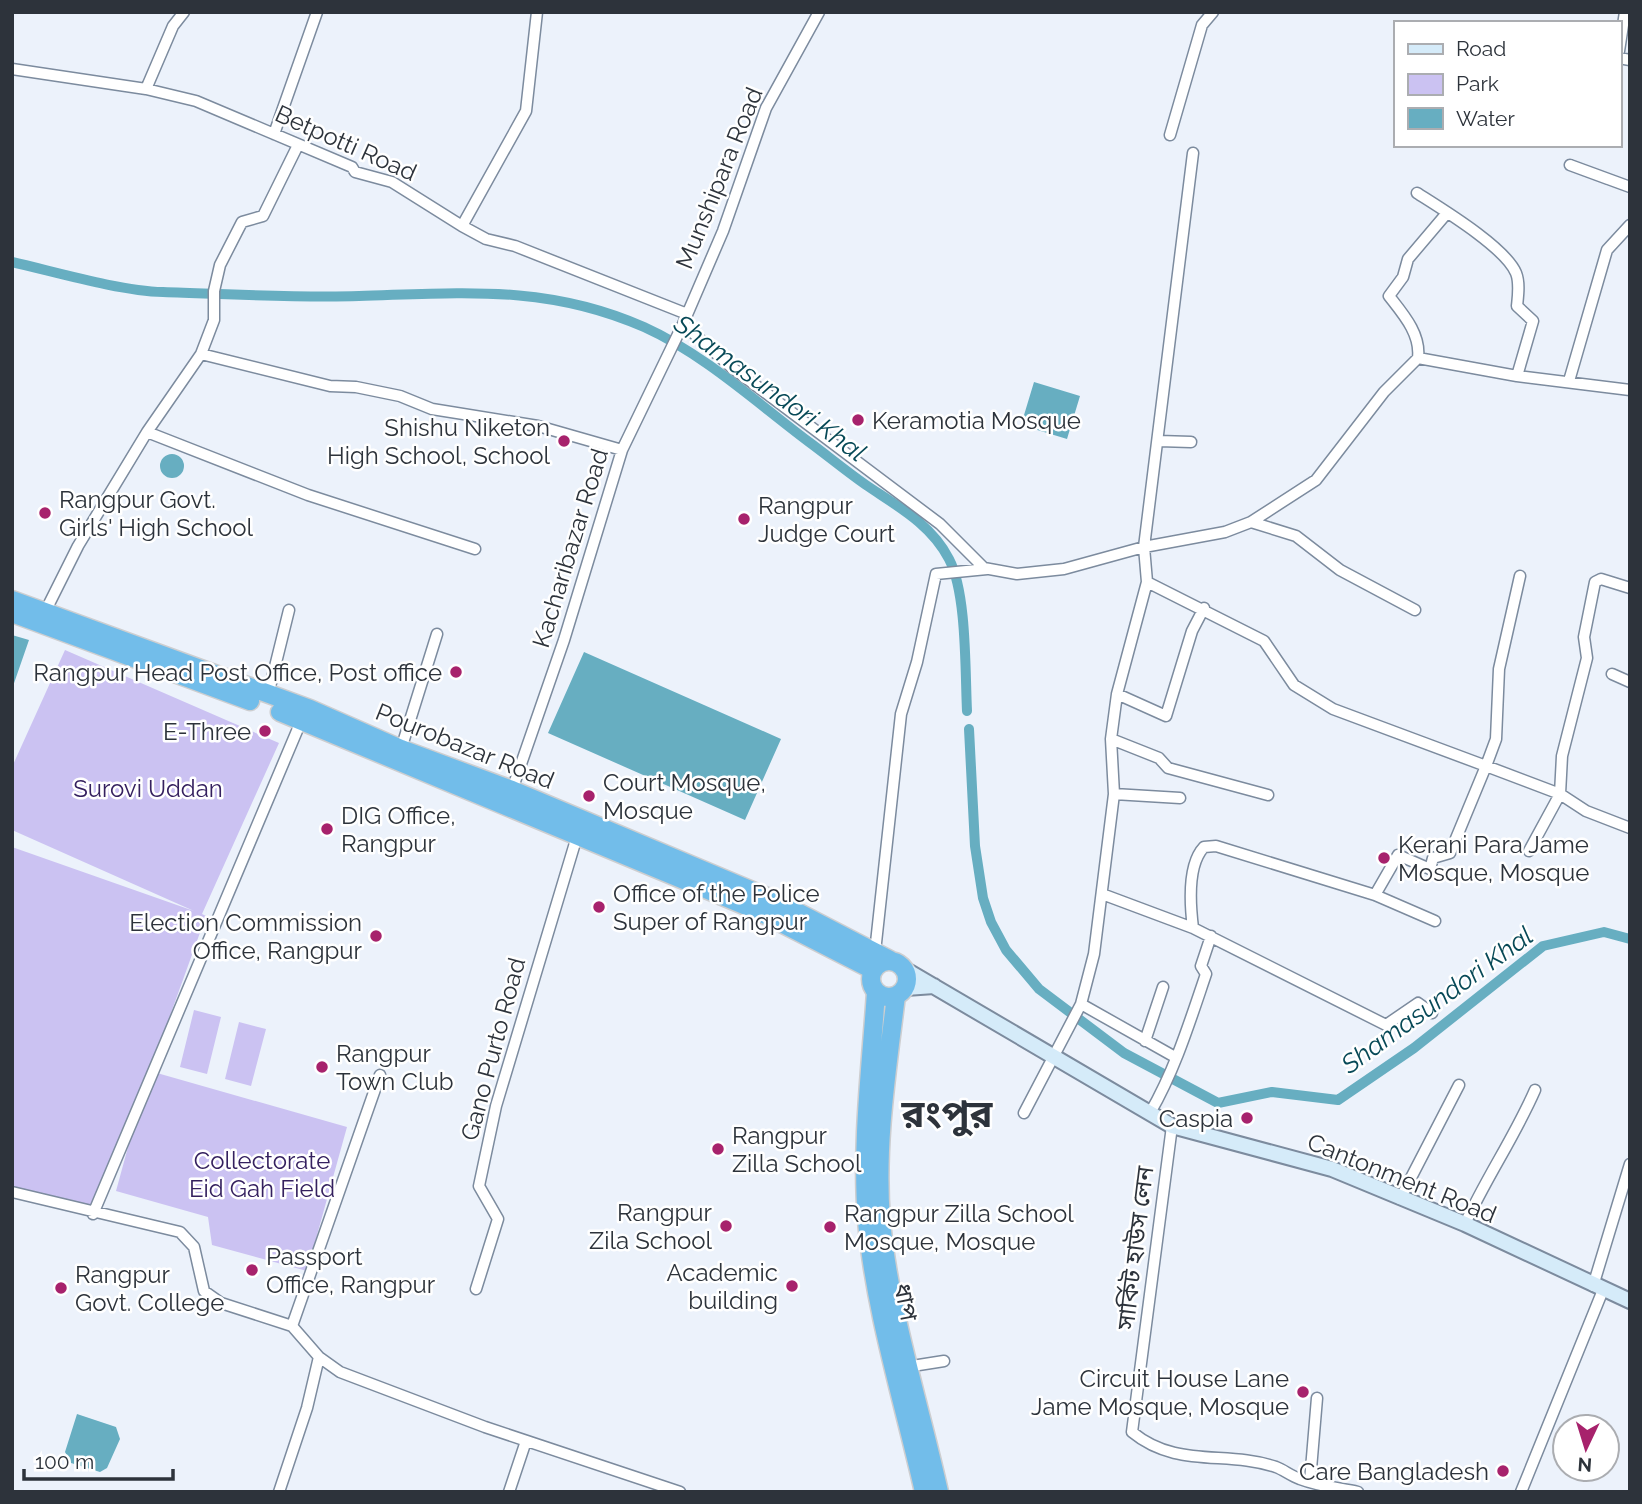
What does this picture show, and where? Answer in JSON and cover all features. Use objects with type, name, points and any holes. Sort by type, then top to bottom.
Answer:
[{"type":"highway","name":"Pourobazar Road","points":[[12,600],[46,610],[268,695],[586,820],[774,900],[891,973]]},
{"type":"highway","name":"Pourobazar Road","points":[[12,613],[302,719],[756,910],[891,973]]},
{"type":"highway","name":"ধাপ","points":[[891,973],[872,985],[876,992],[868,1110],[867,1220],[881,1310],[903,1368],[939,1492]]},
{"type":"highway","name":"ধাপ","points":[[891,973],[882,1111],[881,1219],[924,1492]]},
{"type":"main road","name":"Cantonment Road","points":[[891,973],[935,985],[1054,1059],[1172,1126],[1332,1169],[1465,1224],[1630,1301]]},
{"type":"street","points":[[146,89],[173,26],[184,12]]},
{"type":"street","points":[[274,134],[317,12]]},
{"type":"street","points":[[462,226],[526,111],[537,12]]},
{"type":"street","name":"Munshipara Road","points":[[685,319],[723,231],[766,108],[819,12]]},
{"type":"street","points":[[1170,135],[1202,25],[1213,12]]},
{"type":"street","points":[[1621,38],[1625,12]]},
{"type":"street","name":"Betpotti Road","points":[[12,69],[146,89],[196,101],[352,167],[355,172],[392,182],[486,239],[515,246],[685,319]]},
{"type":"street","points":[[46,610],[79,546],[147,432],[201,354],[214,320],[214,291],[220,265],[243,222],[263,216],[298,145]]},
{"type":"street","points":[[1024,1113],[1081,1004],[1094,954],[1114,794],[1111,739],[1117,694],[1147,582],[1159,440],[1193,153]]},
{"type":"street","points":[[1608,179],[1570,165],[1630,187]]},
{"type":"street","points":[[1417,193],[1474,231],[1508,262],[1516,273],[1517,306],[1533,321],[1517,376]]},
{"type":"street","points":[[891,973],[901,713],[917,662],[936,574],[987,569],[1017,574],[1064,569],[1149,546],[1225,532],[1251,522],[1316,480],[1384,392],[1418,358],[1420,345],[1405,317],[1389,296],[1403,277],[1408,259],[1447,213]]},
{"type":"street","points":[[1569,382],[1607,250],[1630,225]]},
{"type":"street","points":[[685,319],[730,366],[940,524],[987,569]]},
{"type":"street","name":"Kacharibazar Road","points":[[512,790],[564,640],[622,450],[685,319]]},
{"type":"street","points":[[201,354],[330,386],[356,387],[400,396],[432,409],[538,426],[622,450]]},
{"type":"street","points":[[1418,358],[1517,376],[1630,390]]},
{"type":"street","points":[[722,376],[730,366]]},
{"type":"street","points":[[784,423],[792,414]]},
{"type":"street","points":[[147,432],[308,495],[475,549]]},
{"type":"street","points":[[1159,440],[1191,442]]},
{"type":"street","points":[[865,484],[873,476]]},
{"type":"street","points":[[1251,522],[1296,536],[1340,570],[1415,610]]},
{"type":"street","points":[[1375,895],[1398,855],[1430,869],[1433,859],[1450,853],[1496,738],[1499,668],[1520,576]]},
{"type":"street","points":[[1529,851],[1560,794],[1562,756],[1587,658],[1584,637],[1595,582],[1601,579],[1630,588]]},
{"type":"street","points":[[1147,582],[1204,608],[1264,641],[1294,685],[1333,709],[1560,794],[1586,811],[1630,828]]},
{"type":"street","points":[[1117,694],[1166,716],[1192,631],[1204,608]]},
{"type":"street","points":[[268,695],[289,610]]},
{"type":"street","points":[[401,749],[437,634]]},
{"type":"street","points":[[1612,674],[1630,682]]},
{"type":"street","points":[[93,1214],[302,719]]},
{"type":"street","points":[[1111,739],[1159,758],[1168,768],[1268,795]]},
{"type":"street","points":[[1114,794],[1180,798]]},
{"type":"street","name":"Gano Purto Road","points":[[477,1289],[498,1219],[480,1186],[496,1106],[576,836],[586,820]]},
{"type":"street","points":[[1193,928],[1190,907],[1195,856],[1204,847],[1216,846],[1375,895],[1434,921]]},
{"type":"street","points":[[1102,894],[1212,936],[1385,1025],[1418,1003],[1432,1013]]},
{"type":"street","points":[[1150,1113],[1164,1088],[1206,974],[1201,966],[1212,936]]},
{"type":"street","points":[[1145,1041],[1163,987]]},
{"type":"street","points":[[1081,1004],[1175,1058]]},
{"type":"street","points":[[292,1326],[380,1075]]},
{"type":"street","points":[[1400,1199],[1459,1085]]},
{"type":"street","points":[[1465,1224],[1484,1182],[1521,1123],[1535,1090]]},
{"type":"street","name":"সার্কিট হাউস লেন","points":[[1172,1126],[1132,1432],[1146,1444],[1164,1451],[1200,1459],[1238,1460],[1276,1467],[1305,1480],[1358,1492]]},
{"type":"street","points":[[1521,1492],[1598,1288],[1630,1164]]},
{"type":"street","points":[[12,1192],[93,1214],[180,1232],[194,1247],[204,1291],[221,1303],[292,1326],[319,1357],[340,1373],[526,1441],[680,1492]]},
{"type":"street","points":[[279,1492],[307,1408],[319,1357]]},
{"type":"street","points":[[903,1368],[943,1360]]},
{"type":"street","points":[[1297,1492],[1305,1480],[1317,1398]]},
{"type":"street","points":[[509,1492],[526,1441]]},
{"type":"green space","points":[[65,650],[279,743],[202,914],[206,916],[150,1071],[347,1127],[307,1271],[212,1245],[208,1217],[116,1191],[142,1096],[97,1218],[12,1188],[12,847],[194,911],[12,830],[12,767]]},
{"type":"green space","points":[[194,1010],[221,1017],[207,1074],[180,1067]]},
{"type":"green space","points":[[239,1022],[266,1029],[251,1086],[225,1079]]},
{"type":"water","points":[[1034,382],[1080,396],[1067,439],[1021,425]]},
{"type":"water","points":[[172,454],[183,461],[184,466],[177,477],[172,478],[161,471],[160,466],[167,455]]},
{"type":"water","points":[[12,635],[29,640],[12,689]]},
{"type":"water","points":[[584,652],[781,739],[745,820],[548,733]]},
{"type":"water","points":[[77,1414],[116,1427],[120,1439],[107,1468],[100,1472],[71,1463],[65,1452]]},
{"type":"waterway","name":"Shamasundori Khal","points":[[12,262],[108,285],[146,291],[310,296],[503,294],[573,304],[608,313],[644,327],[688,351],[730,380],[851,474],[912,517],[933,536],[949,559],[959,591],[964,633],[967,711]]},
{"type":"waterway","name":"Shamasundori Khal","points":[[969,729],[975,846],[983,898],[991,922],[1006,950],[1039,989],[1124,1053],[1218,1103],[1272,1092],[1338,1100],[1414,1048],[1543,946],[1604,932],[1630,939]]},
{"type":"place","name":"Keramotia Mosque","points":[[858,420]]},
{"type":"place","name":"Shishu Niketon High School, School","points":[[564,441]]},
{"type":"place","name":"Rangpur Govt. Girls' High School","points":[[45,513]]},
{"type":"place","name":"Rangpur Judge Court","points":[[744,519]]},
{"type":"place","name":"Rangpur Head Post Office, Post office","points":[[456,672]]},
{"type":"place","name":"E-Three","points":[[265,731]]},
{"type":"place","name":"Court Mosque, Mosque","points":[[589,796]]},
{"type":"place","name":"DIG Office, Rangpur","points":[[327,829]]},
{"type":"place","name":"Kerani Para Jame Mosque, Mosque","points":[[1384,858]]},
{"type":"place","name":"Office of the Police Super of Rangpur","points":[[599,907]]},
{"type":"place","name":"Election Commission Office, Rangpur","points":[[376,936]]},
{"type":"place","name":"Rangpur Town Club","points":[[322,1067]]},
{"type":"place","name":"Caspia","points":[[1247,1118]]},
{"type":"place","name":"Rangpur Zilla School","points":[[718,1149]]},
{"type":"place","name":"Rangpur Zila School","points":[[726,1226]]},
{"type":"place","name":"Rangpur Zilla School Mosque, Mosque","points":[[830,1227]]},
{"type":"place","name":"Passport Office, Rangpur","points":[[252,1270]]},
{"type":"place","name":"Academic building","points":[[792,1286]]},
{"type":"place","name":"Rangpur Govt. College","points":[[61,1288]]},
{"type":"place","name":"Circuit House Lane Jame Mosque, Mosque","points":[[1303,1392]]},
{"type":"place","name":"Care Bangladesh","points":[[1503,1471]]},
{"type":"district","name":"রংপুর","points":[[947,1113]]},
{"type":"park label","name":"Surovi Uddan","points":[[148,788]]},
{"type":"park label","name":"Collectorate Eid Gah Field","points":[[262,1174]]}]
